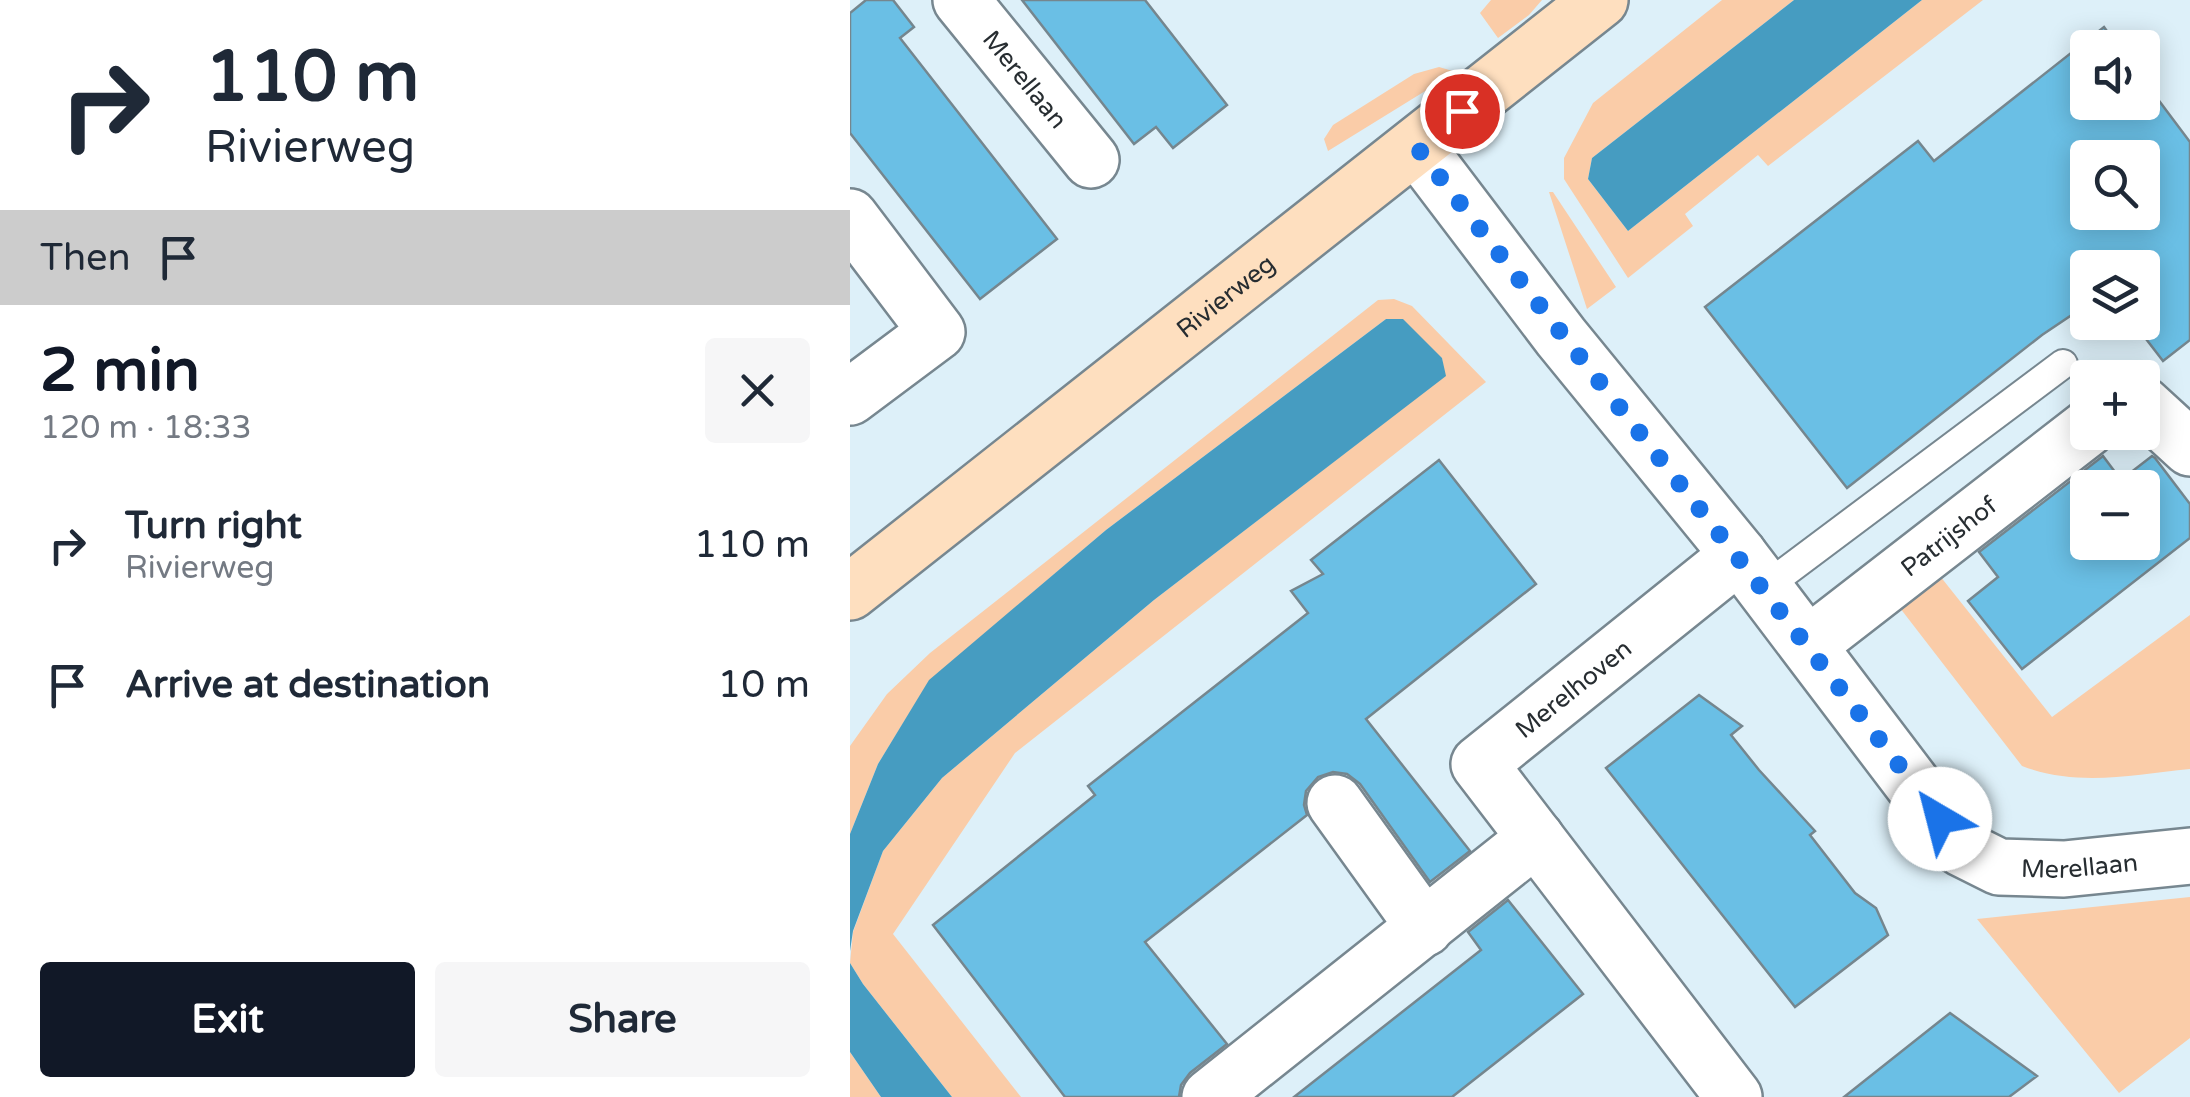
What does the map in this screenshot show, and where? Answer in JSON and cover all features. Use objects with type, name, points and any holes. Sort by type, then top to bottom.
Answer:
[{"type":"street","name":"Merellaan","points":[[960,0],[1091,160]]},
{"type":"street","name":"Rivierweg","points":[[850,592],[1600,0]]},
{"type":"street","name":"Merellaan","points":[[1416,146],[1561,336],[1751,571],[1962,848],[1999,867],[2064,868],[2190,856]]},
{"type":"street","points":[[850,217],[937,332],[850,397]]},
{"type":"street","points":[[2160,420],[2190,448]]},
{"type":"street","name":"Patrijshof","points":[[1808,645],[2070,442]]},
{"type":"street","name":"Merelhoven","points":[[1734,1097],[1479,764],[1751,571]]},
{"type":"street","points":[[1335,803],[1425,928]]},
{"type":"street","points":[[1210,1097],[1536,838]]},
{"type":"lane","points":[[1751,571],[2063,364]]},
{"type":"shaded area","points":[[1491,0],[1542,0],[1498,38],[1480,13]]},
{"type":"shaded area","points":[[1722,0],[1794,0],[1592,158],[1588,179],[1628,231],[1922,0],[1983,0],[1768,166],[1758,155],[1685,214],[1693,226],[1628,278],[1564,179],[1564,158],[1593,103]]},
{"type":"shaded area","points":[[1439,67],[1456,72],[1328,151],[1324,139],[1333,125],[1414,74]]},
{"type":"shaded area","points":[[1549,192],[1553,192],[1616,287],[1587,309]]},
{"type":"shaded area","points":[[1394,299],[1412,306],[1486,382],[1015,753],[893,934],[1021,1097],[952,1097],[850,963],[853,932],[883,851],[942,778],[1154,600],[1445,376],[1442,358],[1386,319],[1106,530],[929,681],[878,764],[850,834],[850,746],[887,694],[930,653],[1378,300]]},
{"type":"shaded area","points":[[1940,576],[2052,717],[2190,615],[2190,769],[2084,778],[2022,766],[1900,608]]},
{"type":"shaded area","points":[[2190,897],[2190,1038],[2119,1093],[1977,919]]},
{"type":"shaded area","points":[[850,1052],[881,1097],[850,1097]]},
{"type":"water","points":[[1794,0],[1922,0],[1628,231],[1588,179],[1592,158]]},
{"type":"water","points":[[1386,319],[1403,319],[1442,358],[1446,376],[1154,600],[942,778],[883,851],[853,931],[850,951],[850,834],[878,764],[929,680],[1106,530]]},
{"type":"water","points":[[850,963],[952,1097],[881,1097],[850,1052]]},
{"type":"building","points":[[866,0],[893,0],[914,27],[900,38],[1057,239],[980,299],[850,133],[850,13]]},
{"type":"building","points":[[1022,0],[1145,0],[1227,105],[1173,148],[1156,127],[1134,144]]},
{"type":"building","points":[[2070,54],[2070,120],[2160,120],[2160,102],[2190,142],[2190,340],[2163,361],[2147,340],[2160,340],[2160,250],[2070,250],[2070,316],[1847,488],[1705,307],[1918,141],[1934,161]]},
{"type":"building","points":[[2103,456],[2114,470],[2085,470]]},
{"type":"building","points":[[2152,456],[2190,504],[2190,538],[2022,669],[1968,601],[1998,577],[1979,552],[2070,482],[2070,560],[2160,560],[2160,470],[2134,470]]},
{"type":"building","points":[[1439,460],[1536,584],[1366,719],[1470,851],[1430,882],[1360,784],[1347,774],[1333,772],[1318,777],[1306,791],[1307,815],[1145,942],[1227,1044],[1190,1073],[1181,1085],[1179,1097],[1065,1097],[933,925],[1095,795],[1088,786],[1308,613],[1291,591],[1323,574],[1311,560]]},
{"type":"building","points":[[1699,695],[1742,726],[1731,735],[1815,831],[1810,835],[1855,893],[1876,908],[1888,935],[1795,1007],[1606,768]]},
{"type":"building","points":[[1508,900],[1583,994],[1452,1097],[1294,1097],[1481,950],[1468,932]]},
{"type":"building","points":[[1950,1013],[2037,1076],[2009,1097],[1844,1097]]},
{"type":"route","points":[[1462,111],[1416,146],[1940,819]]}]
